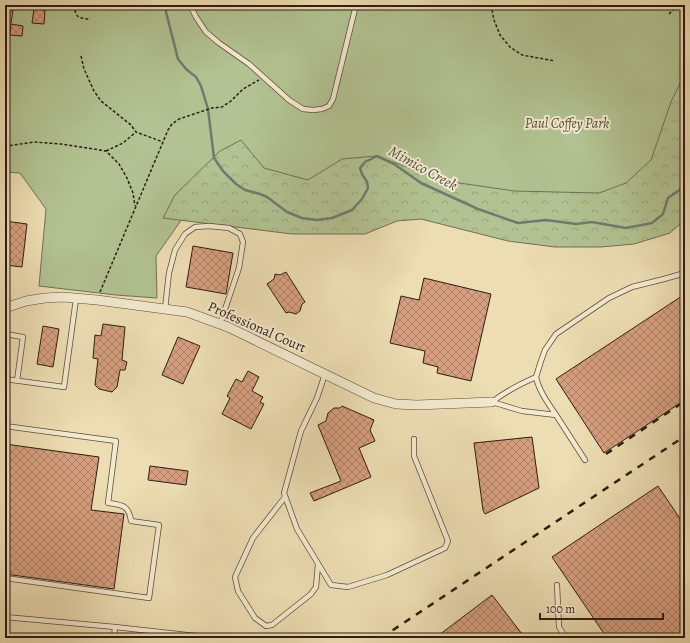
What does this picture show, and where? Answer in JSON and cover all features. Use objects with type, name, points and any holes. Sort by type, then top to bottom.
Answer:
[{"type":"street","name":"Professional Court","points":[[5,308],[26,301],[45,298],[76,298],[188,312],[228,327],[374,398],[396,404],[417,405],[492,402]]},
{"type":"lane","points":[[190,5],[206,32],[249,64],[289,100],[303,109],[313,110],[322,109],[329,106],[333,99],[356,5]]},
{"type":"lane","points":[[164,309],[169,273],[175,250],[185,234],[195,227],[209,226],[229,228],[240,234],[244,242],[239,268],[220,324]]},
{"type":"lane","points":[[585,460],[542,394],[537,383],[536,377],[540,361],[545,350],[556,334],[609,298],[632,287],[685,273]]},
{"type":"lane","points":[[5,379],[64,387],[76,298]]},
{"type":"lane","points":[[5,334],[23,337],[17,381]]},
{"type":"lane","points":[[324,374],[317,398],[301,431],[284,493],[297,529],[331,585],[348,587],[387,575],[445,548],[448,541],[414,456],[414,439]]},
{"type":"lane","points":[[492,402],[521,383],[536,377]]},
{"type":"lane","points":[[492,402],[522,411],[556,415]]},
{"type":"lane","points":[[5,426],[116,441],[108,503],[126,508],[130,515],[131,521],[159,525],[149,598],[5,578]]},
{"type":"lane","points":[[286,497],[253,538],[235,577],[238,591],[255,618],[266,626],[272,625],[311,594],[316,587],[318,564]]},
{"type":"lane","points":[[556,585],[559,627],[566,638]]},
{"type":"lane","points":[[5,617],[115,627],[206,637],[205,638]]},
{"type":"lane","points":[[114,638],[115,627]]},
{"type":"path","points":[[11,9],[12,5]]},
{"type":"path","points":[[74,5],[77,16],[80,18],[89,19]]},
{"type":"path","points":[[491,5],[494,20],[500,35],[510,47],[522,55],[555,62]]},
{"type":"path","points":[[670,14],[678,5]]},
{"type":"path","points":[[81,56],[84,69],[94,91],[101,101],[131,125],[136,132],[163,142]]},
{"type":"path","points":[[97,300],[168,130],[172,124],[179,119],[195,113],[222,107],[231,101],[243,89],[264,78]]},
{"type":"path","points":[[5,128],[6,147],[34,142],[61,144],[106,151],[124,143],[136,132]]},
{"type":"path","points":[[106,151],[119,164],[127,178],[133,193],[136,207]]},
{"type":"green space","name":"Paul Coffey Park","points":[[5,5],[682,5],[685,11],[685,220],[654,238],[586,243],[378,181],[182,219],[156,256],[157,298],[39,286],[46,209],[20,173],[5,172]]},
{"type":"green space","points":[[685,73],[685,220],[670,233],[634,244],[601,247],[555,247],[508,241],[421,219],[397,221],[365,234],[292,234],[163,218],[175,195],[220,151],[241,140],[264,168],[308,180],[342,159],[376,156],[446,181],[514,191],[599,193],[626,183],[651,160],[671,102]]},
{"type":"building","points":[[5,9],[13,10],[11,23],[5,22]]},
{"type":"building","points":[[34,9],[45,10],[44,24],[32,23]]},
{"type":"building","points":[[11,24],[23,26],[22,36],[10,35]]},
{"type":"building","points":[[5,221],[27,224],[22,267],[5,265]]},
{"type":"building","points":[[193,246],[233,253],[226,294],[186,287]]},
{"type":"building","points":[[286,272],[305,302],[302,304],[300,311],[296,314],[289,312],[286,313],[267,284],[274,279],[275,274],[280,275]]},
{"type":"building","points":[[424,278],[491,294],[471,381],[437,373],[438,367],[423,363],[425,351],[390,343],[401,296],[419,300]]},
{"type":"building","points":[[685,294],[685,400],[604,453],[556,379]]},
{"type":"building","points":[[103,324],[125,327],[122,360],[127,362],[125,370],[120,370],[117,387],[112,392],[99,389],[95,385],[98,359],[93,358],[95,335],[101,336]]},
{"type":"building","points":[[43,326],[59,329],[53,367],[37,364]]},
{"type":"building","points":[[178,337],[200,346],[183,384],[162,375]]},
{"type":"building","points":[[248,371],[259,377],[252,391],[263,397],[260,402],[264,404],[251,429],[222,414],[230,398],[227,396],[236,379],[242,382]]},
{"type":"building","points":[[342,406],[374,420],[370,430],[375,441],[359,448],[371,477],[314,501],[310,493],[341,481],[318,425],[326,421],[328,413],[334,408],[340,408]]},
{"type":"building","points":[[532,437],[539,488],[485,514],[483,510],[474,443]]},
{"type":"building","points":[[5,444],[99,457],[91,510],[124,514],[114,589],[5,574]]},
{"type":"building","points":[[150,466],[188,471],[186,485],[148,480]]},
{"type":"building","points":[[658,486],[685,526],[685,638],[607,638],[552,557]]},
{"type":"building","points":[[492,595],[525,638],[435,638]]},
{"type":"waterway","name":"Mimico Creek","points":[[166,5],[166,12],[178,59],[186,69],[196,77],[201,86],[208,109],[214,158],[223,171],[236,184],[245,190],[267,197],[287,212],[302,218],[317,220],[332,218],[352,210],[362,199],[368,188],[367,182],[360,168],[365,162],[377,156],[394,164],[421,183],[478,209],[518,223],[546,220],[576,224],[592,222],[626,228],[652,223],[663,214],[668,198],[685,186]]},
{"type":"railway","points":[[606,454],[685,401]]},
{"type":"railway","points":[[381,638],[685,436]]}]
